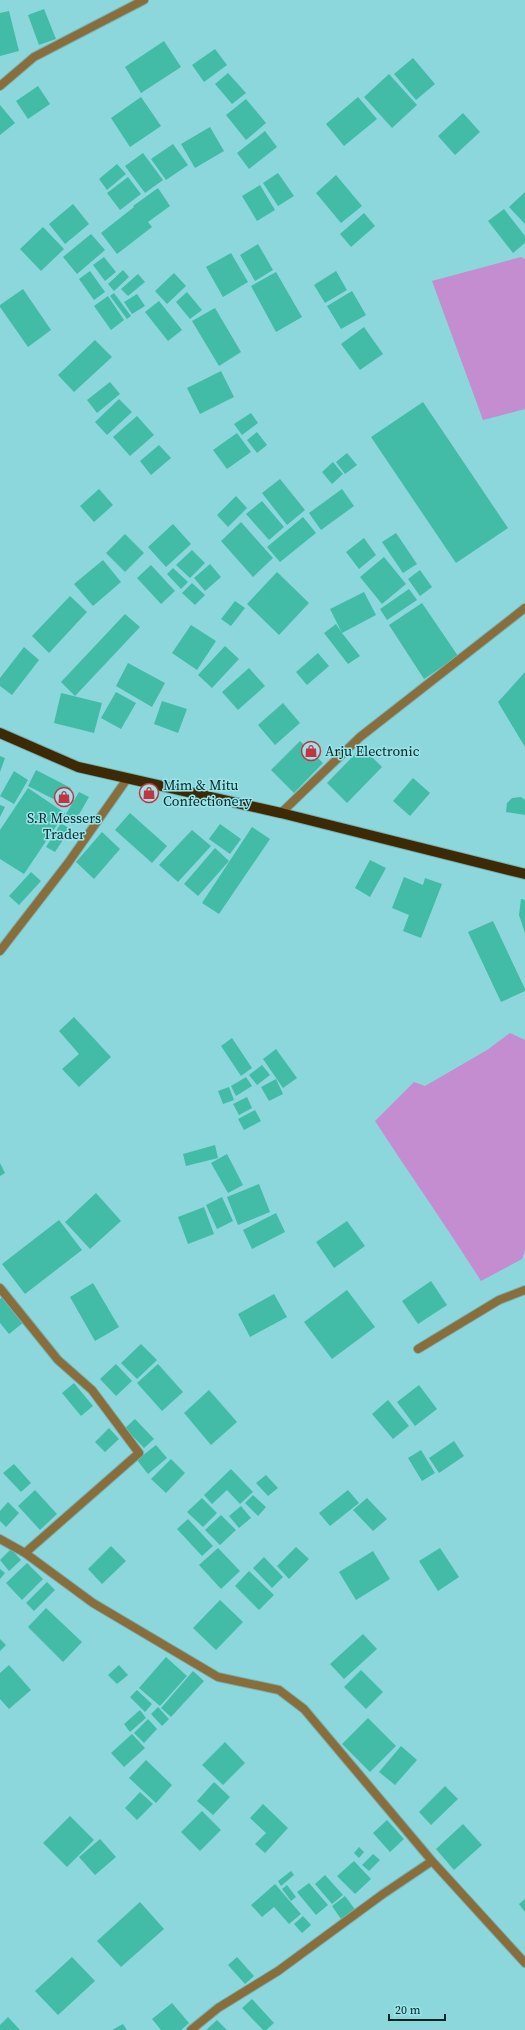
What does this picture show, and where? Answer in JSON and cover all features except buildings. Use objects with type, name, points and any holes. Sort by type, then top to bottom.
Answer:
[{"type":"main road","points":[[0,733],[78,767],[281,813],[525,874]]},
{"type":"street","points":[[0,86],[34,57],[144,0]]},
{"type":"street","points":[[281,813],[360,737],[525,608]]},
{"type":"street","points":[[0,951],[68,863],[127,778]]},
{"type":"street","points":[[0,1288],[58,1360],[92,1390],[139,1453],[25,1553]]},
{"type":"street","points":[[418,1349],[499,1300],[525,1290]]},
{"type":"street","points":[[0,1539],[25,1553],[93,1603],[218,1677],[279,1690],[308,1714],[432,1861],[525,1963]]},
{"type":"street","points":[[191,2030],[218,2008],[278,1971],[383,1894],[432,1861]]},
{"type":"shaded area","points":[[521,257],[525,259],[525,409],[483,420],[432,281]]},
{"type":"shaded area","points":[[510,1033],[525,1040],[525,1250],[522,1259],[481,1281],[375,1121],[414,1082],[425,1086],[487,1050]]},
{"type":"place","name":"Arju Electronic","points":[[311,751]]},
{"type":"place","name":"Mim & Mitu Confectionery","points":[[149,793]]},
{"type":"place","name":"S.R Messers Trader","points":[[64,797]]}]
